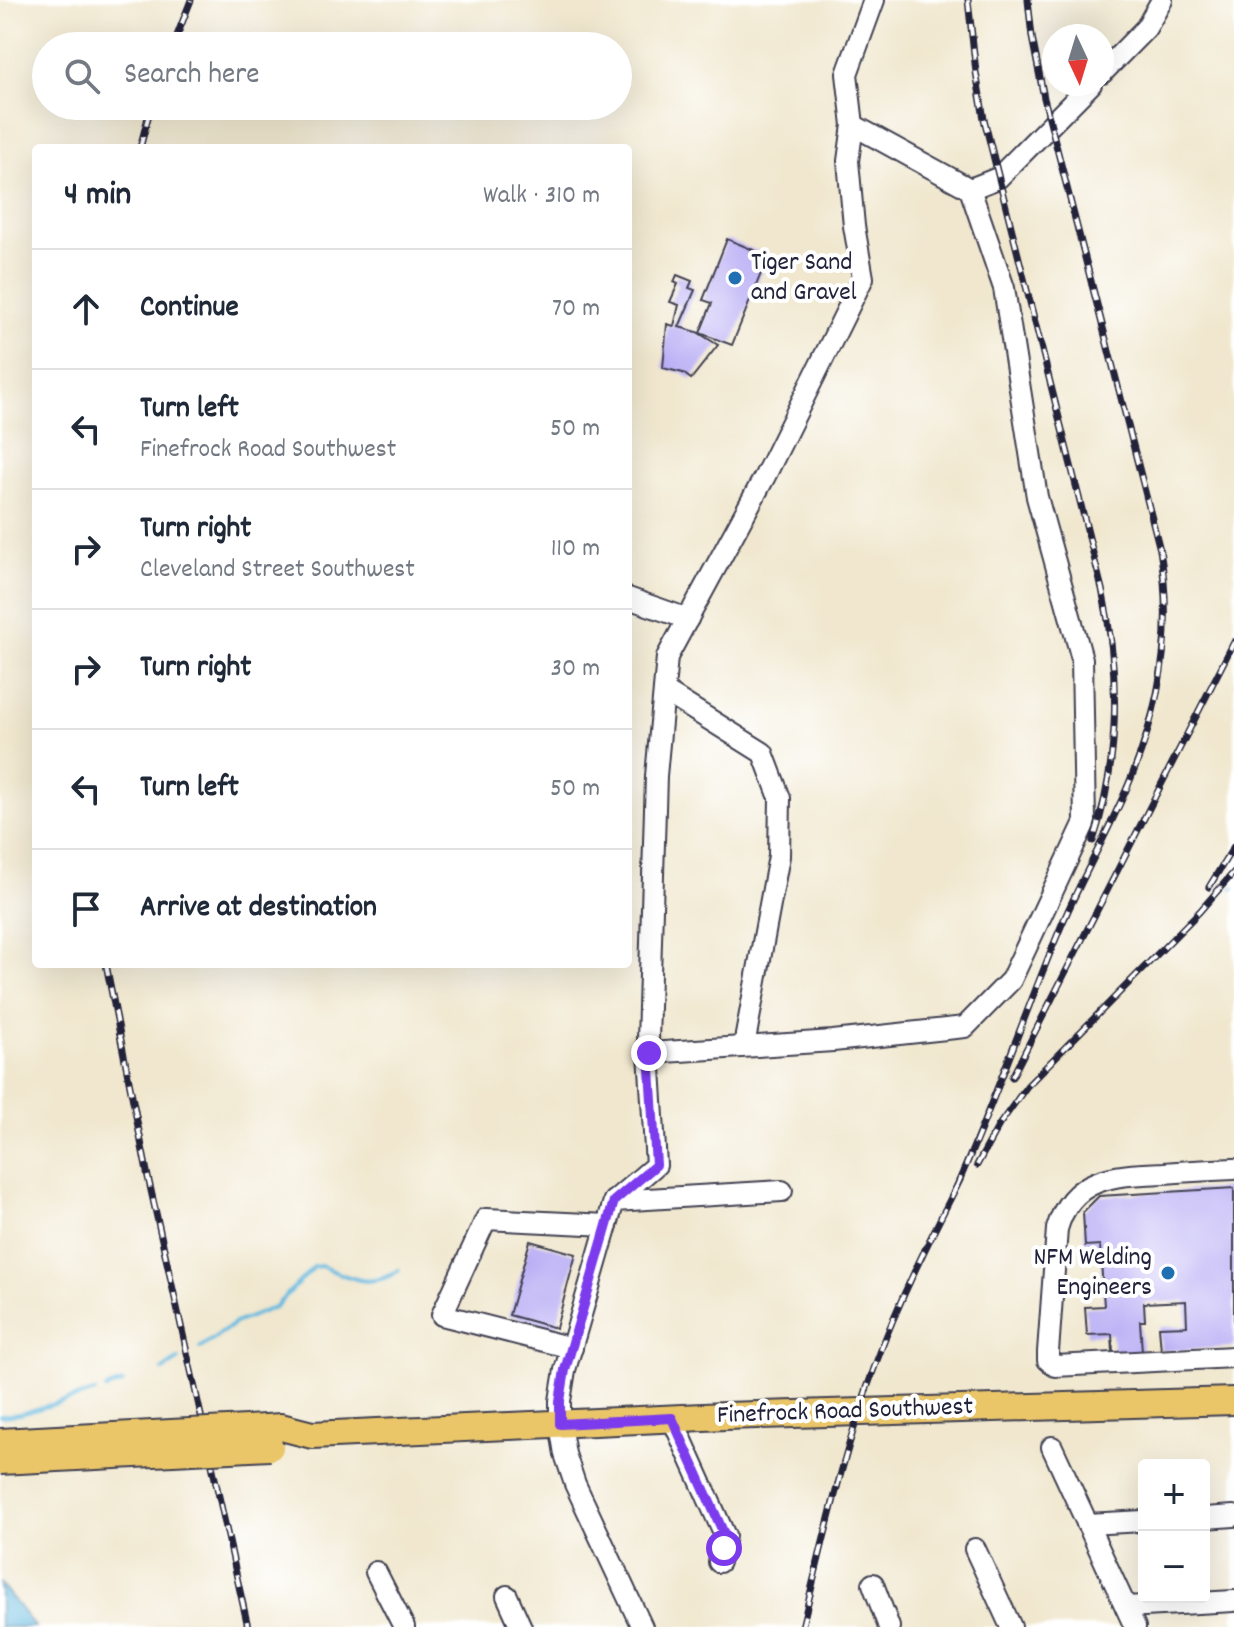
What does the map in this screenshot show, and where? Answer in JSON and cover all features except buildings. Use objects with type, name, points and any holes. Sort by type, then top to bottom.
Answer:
[{"type":"main road","name":"Finefrock Road Southwest","points":[[0,1442],[268,1438],[280,1447],[312,1435],[672,1418],[1234,1401]]},
{"type":"main road","name":"Finefrock Road Southwest","points":[[0,1461],[268,1438]]},
{"type":"street","points":[[642,1627],[575,1484],[565,1454],[560,1424],[561,1390],[614,1201],[656,1165],[649,1053],[656,776],[667,657],[765,476],[863,278],[848,161],[853,125],[847,74],[874,0]]},
{"type":"street","points":[[1114,61],[1146,28],[1162,0]]},
{"type":"street","points":[[970,189],[998,178],[1079,96]]},
{"type":"street","points":[[649,1053],[833,1041],[965,1027],[1011,980],[1085,822],[1082,659],[1037,497],[1004,288],[970,189],[853,125]]},
{"type":"street","points":[[632,599],[688,619]]},
{"type":"street","points":[[664,691],[763,753],[780,798],[779,856],[744,1046]]},
{"type":"street","points":[[1234,1169],[1115,1176],[1079,1192],[1061,1214],[1057,1229],[1048,1336],[1051,1364],[1234,1357]]},
{"type":"street","points":[[614,1201],[782,1191]]},
{"type":"street","points":[[572,1348],[442,1315],[486,1219],[607,1225]]},
{"type":"street","points":[[672,1418],[725,1536],[719,1562]]},
{"type":"street","points":[[1052,1447],[1135,1627]]},
{"type":"street","points":[[1210,1518],[1234,1516]]},
{"type":"street","points":[[1087,1524],[1138,1521]]},
{"type":"street","points":[[975,1549],[1011,1627]]},
{"type":"street","points":[[376,1572],[404,1627]]},
{"type":"street","points":[[873,1584],[889,1627]]},
{"type":"street","points":[[507,1596],[521,1627]]},
{"type":"street","points":[[1126,1607],[1234,1601]]},
{"type":"water","points":[[0,1583],[35,1627],[0,1627]]},
{"type":"waterway","points":[[200,1348],[235,1323],[275,1307],[314,1267],[321,1266],[351,1278],[369,1281],[379,1280],[399,1270]]},
{"type":"waterway","points":[[163,1370],[179,1359]]},
{"type":"waterway","points":[[106,1389],[123,1383]]},
{"type":"waterway","points":[[0,1416],[20,1414],[95,1392]]},
{"type":"railway","points":[[178,32],[191,0]]},
{"type":"railway","points":[[968,0],[984,119],[1108,620],[1114,684],[1112,748],[1102,810],[1093,841]]},
{"type":"railway","points":[[956,1188],[1060,929],[1142,750],[1164,652],[1164,585],[1160,550],[1044,98],[1028,0]]},
{"type":"railway","points":[[141,144],[147,120]]},
{"type":"railway","points":[[1012,1077],[1234,642]]},
{"type":"railway","points":[[1209,887],[1234,846]]},
{"type":"railway","points":[[977,1165],[999,1125],[1027,1086],[1200,911],[1234,872]]},
{"type":"railway","points":[[107,968],[148,1177],[248,1627]]},
{"type":"railway","points":[[802,1627],[835,1494],[865,1395],[905,1293],[960,1180]]},
{"type":"place","name":"Tiger Sand and Gravel","points":[[735,278]]},
{"type":"place","name":"NFM Welding Engineers","points":[[1168,1273]]},
{"type":"route","points":[[649,1053],[656,1165],[614,1201],[565,1370],[560,1424],[672,1418],[725,1536],[724,1548]]}]
